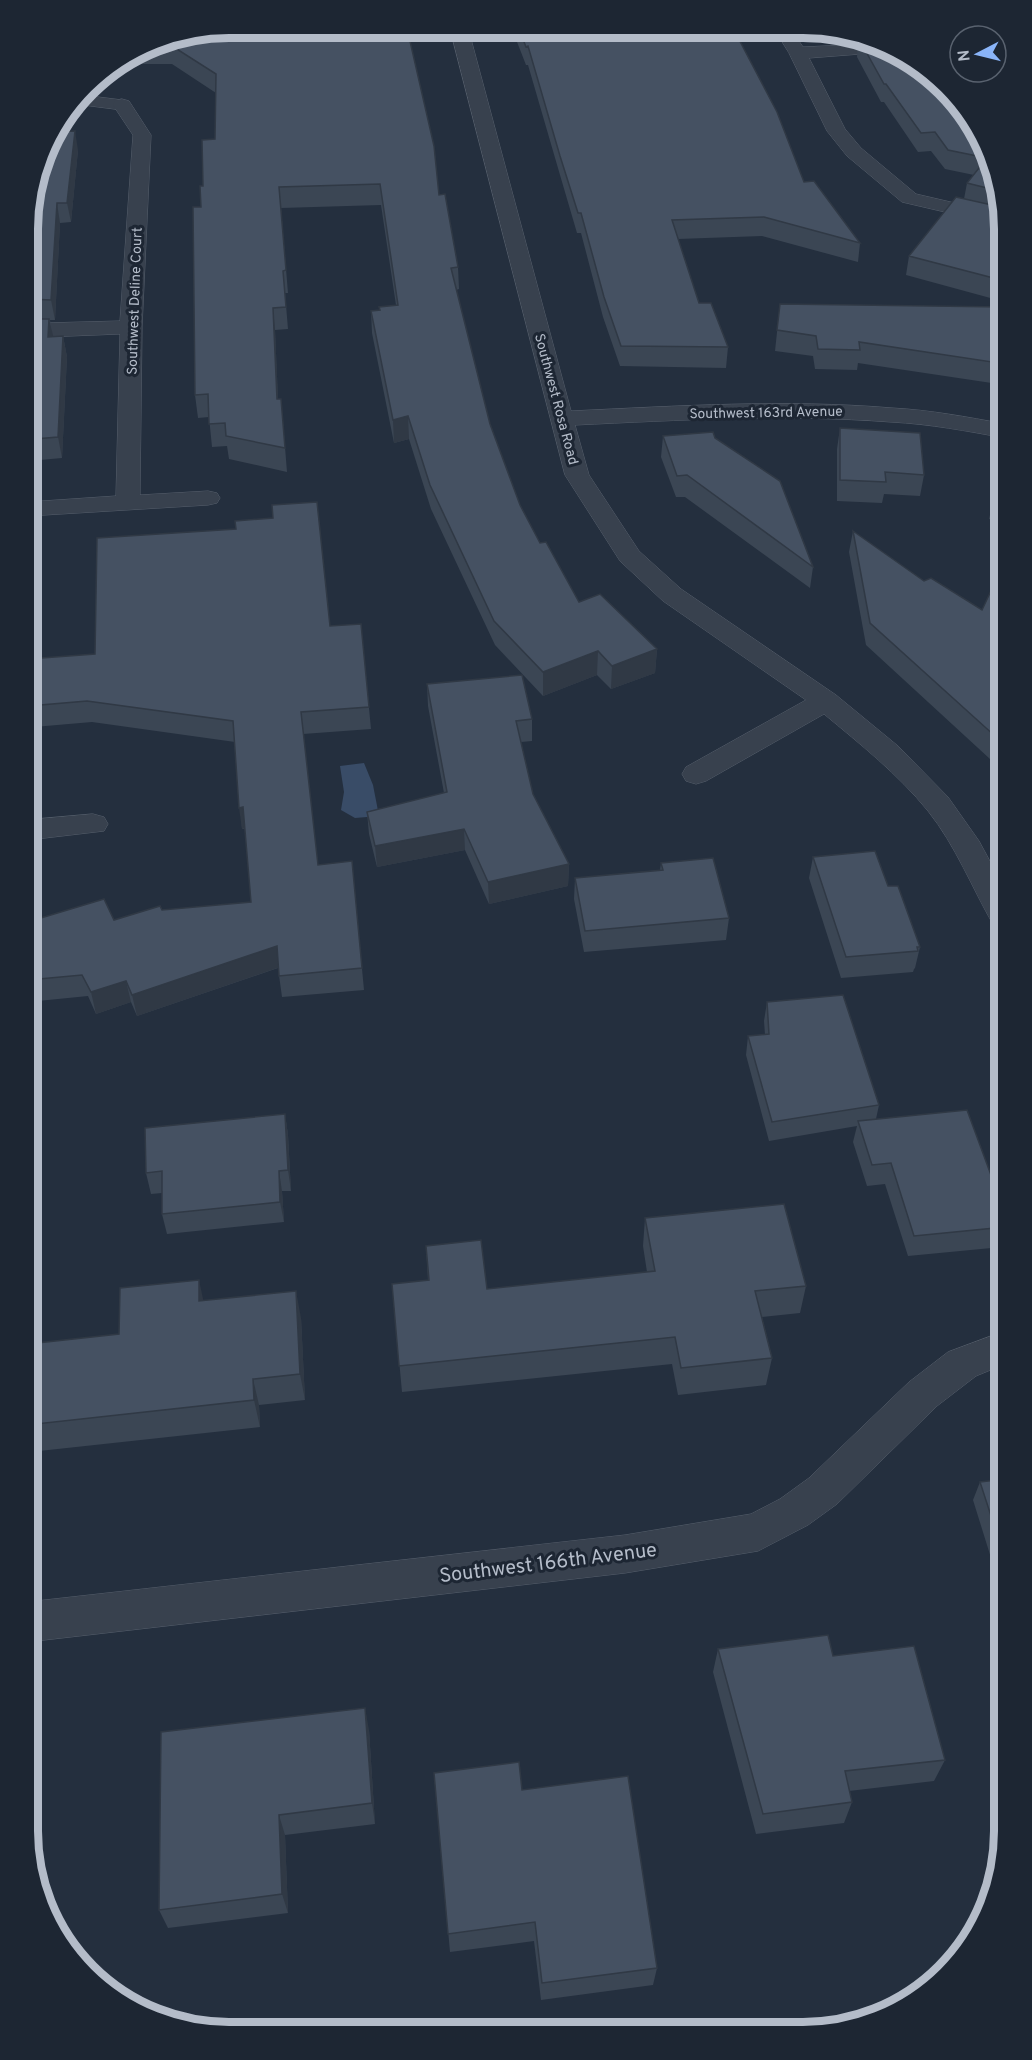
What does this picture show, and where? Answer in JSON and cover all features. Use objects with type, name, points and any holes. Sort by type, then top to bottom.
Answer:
[{"type":"street","name":"Southwest Rosa Road","points":[[462,38],[578,476],[629,556],[672,595],[826,701],[888,753],[938,804],[968,848],[994,897]]},
{"type":"street","points":[[788,38],[798,53],[836,131],[854,152],[909,198],[994,218]]},
{"type":"street","points":[[798,53],[869,50]]},
{"type":"street","name":"Southwest Deline Court","points":[[122,105],[142,135],[132,327],[128,503]]},
{"type":"street","points":[[38,329],[132,327]]},
{"type":"street","name":"Southwest 163rd Avenue","points":[[561,419],[810,409],[908,416],[994,429]]},
{"type":"street","points":[[38,508],[208,498]]},
{"type":"street","points":[[696,774],[826,701]]},
{"type":"street","points":[[38,829],[93,824]]},
{"type":"street","name":"Southwest 166th Avenue","points":[[38,1621],[625,1554],[758,1532],[794,1512],[823,1491],[923,1394],[954,1370],[994,1352]]},
{"type":"lane","points":[[87,101],[122,105]]},
{"type":"water","points":[[364,763],[373,785],[379,816],[355,818],[341,810],[344,792],[340,766]]},
{"type":"building","points":[[229,38],[409,38],[434,146],[439,195],[445,194],[458,267],[451,268],[490,424],[520,505],[540,543],[546,542],[579,602],[600,594],[657,649],[612,666],[598,651],[543,672],[494,621],[430,485],[408,416],[393,420],[371,311],[380,310],[379,307],[398,305],[380,184],[279,187],[286,270],[283,271],[286,307],[273,308],[277,399],[281,399],[285,448],[226,436],[225,423],[209,424],[208,394],[195,395],[193,207],[201,207],[202,140],[215,139],[216,74],[172,46],[204,39]]},
{"type":"building","points":[[522,38],[738,38],[777,112],[804,182],[814,181],[860,243],[764,217],[672,220],[699,303],[711,303],[728,347],[621,346],[604,297],[581,213],[578,213],[560,156],[528,46],[526,47]]},
{"type":"building","points":[[864,48],[888,57],[929,85],[962,123],[980,157],[948,150],[935,132],[921,133],[884,84]]},
{"type":"building","points":[[65,131],[75,131],[67,203],[57,203],[51,300],[38,299],[39,204],[52,156]]},
{"type":"building","points":[[983,163],[990,189],[967,183]]},
{"type":"building","points":[[956,197],[993,205],[994,278],[909,256]]},
{"type":"building","points":[[780,304],[994,307],[994,362],[859,342],[860,350],[818,349],[816,336],[777,330]]},
{"type":"building","points":[[38,318],[49,319],[48,337],[63,336],[58,437],[38,439]]},
{"type":"building","points":[[840,428],[920,433],[924,475],[885,472],[886,482],[840,480]]},
{"type":"building","points":[[713,432],[715,438],[780,481],[813,567],[687,475],[677,476],[663,436]]},
{"type":"building","points":[[317,502],[330,626],[361,624],[369,707],[301,712],[318,865],[352,861],[362,968],[279,976],[277,946],[132,995],[126,981],[91,992],[82,975],[38,979],[38,919],[104,899],[114,920],[160,906],[162,910],[251,902],[243,807],[239,808],[233,721],[87,701],[38,705],[38,658],[95,654],[97,538],[236,529],[235,521],[273,518],[272,505]]},
{"type":"building","points":[[853,531],[924,581],[931,578],[982,610],[994,584],[994,627],[992,628],[994,630],[994,735],[870,623]]},
{"type":"building","points":[[522,675],[532,719],[516,721],[533,794],[569,864],[488,882],[464,829],[375,846],[367,812],[447,792],[427,684]]},
{"type":"building","points":[[875,851],[888,886],[898,886],[920,947],[917,947],[918,951],[846,957],[813,857]]},
{"type":"building","points":[[713,858],[729,918],[585,931],[575,878],[663,870],[661,863]]},
{"type":"building","points":[[843,995],[879,1105],[772,1122],[748,1036],[769,1034],[767,1002]]},
{"type":"building","points":[[967,1110],[994,1183],[994,1228],[914,1236],[891,1163],[872,1165],[858,1121]]},
{"type":"building","points":[[285,1114],[288,1170],[279,1171],[280,1202],[162,1214],[162,1171],[146,1173],[145,1128]]},
{"type":"building","points":[[784,1204],[806,1286],[755,1291],[772,1358],[681,1368],[675,1337],[399,1366],[392,1284],[429,1280],[426,1246],[481,1240],[487,1289],[655,1271],[645,1218]]},
{"type":"building","points":[[199,1280],[199,1301],[296,1291],[300,1374],[253,1379],[254,1400],[38,1424],[38,1343],[119,1334],[120,1288]]},
{"type":"building","points":[[994,1480],[994,1525],[980,1482]]},
{"type":"building","points":[[828,1635],[833,1656],[914,1646],[945,1760],[845,1771],[852,1802],[763,1814],[718,1649]]},
{"type":"building","points":[[365,1708],[372,1803],[279,1815],[282,1894],[159,1910],[161,1732]]},
{"type":"building","points":[[519,1762],[522,1790],[628,1776],[657,1968],[542,1983],[535,1922],[448,1934],[434,1773]]}]
